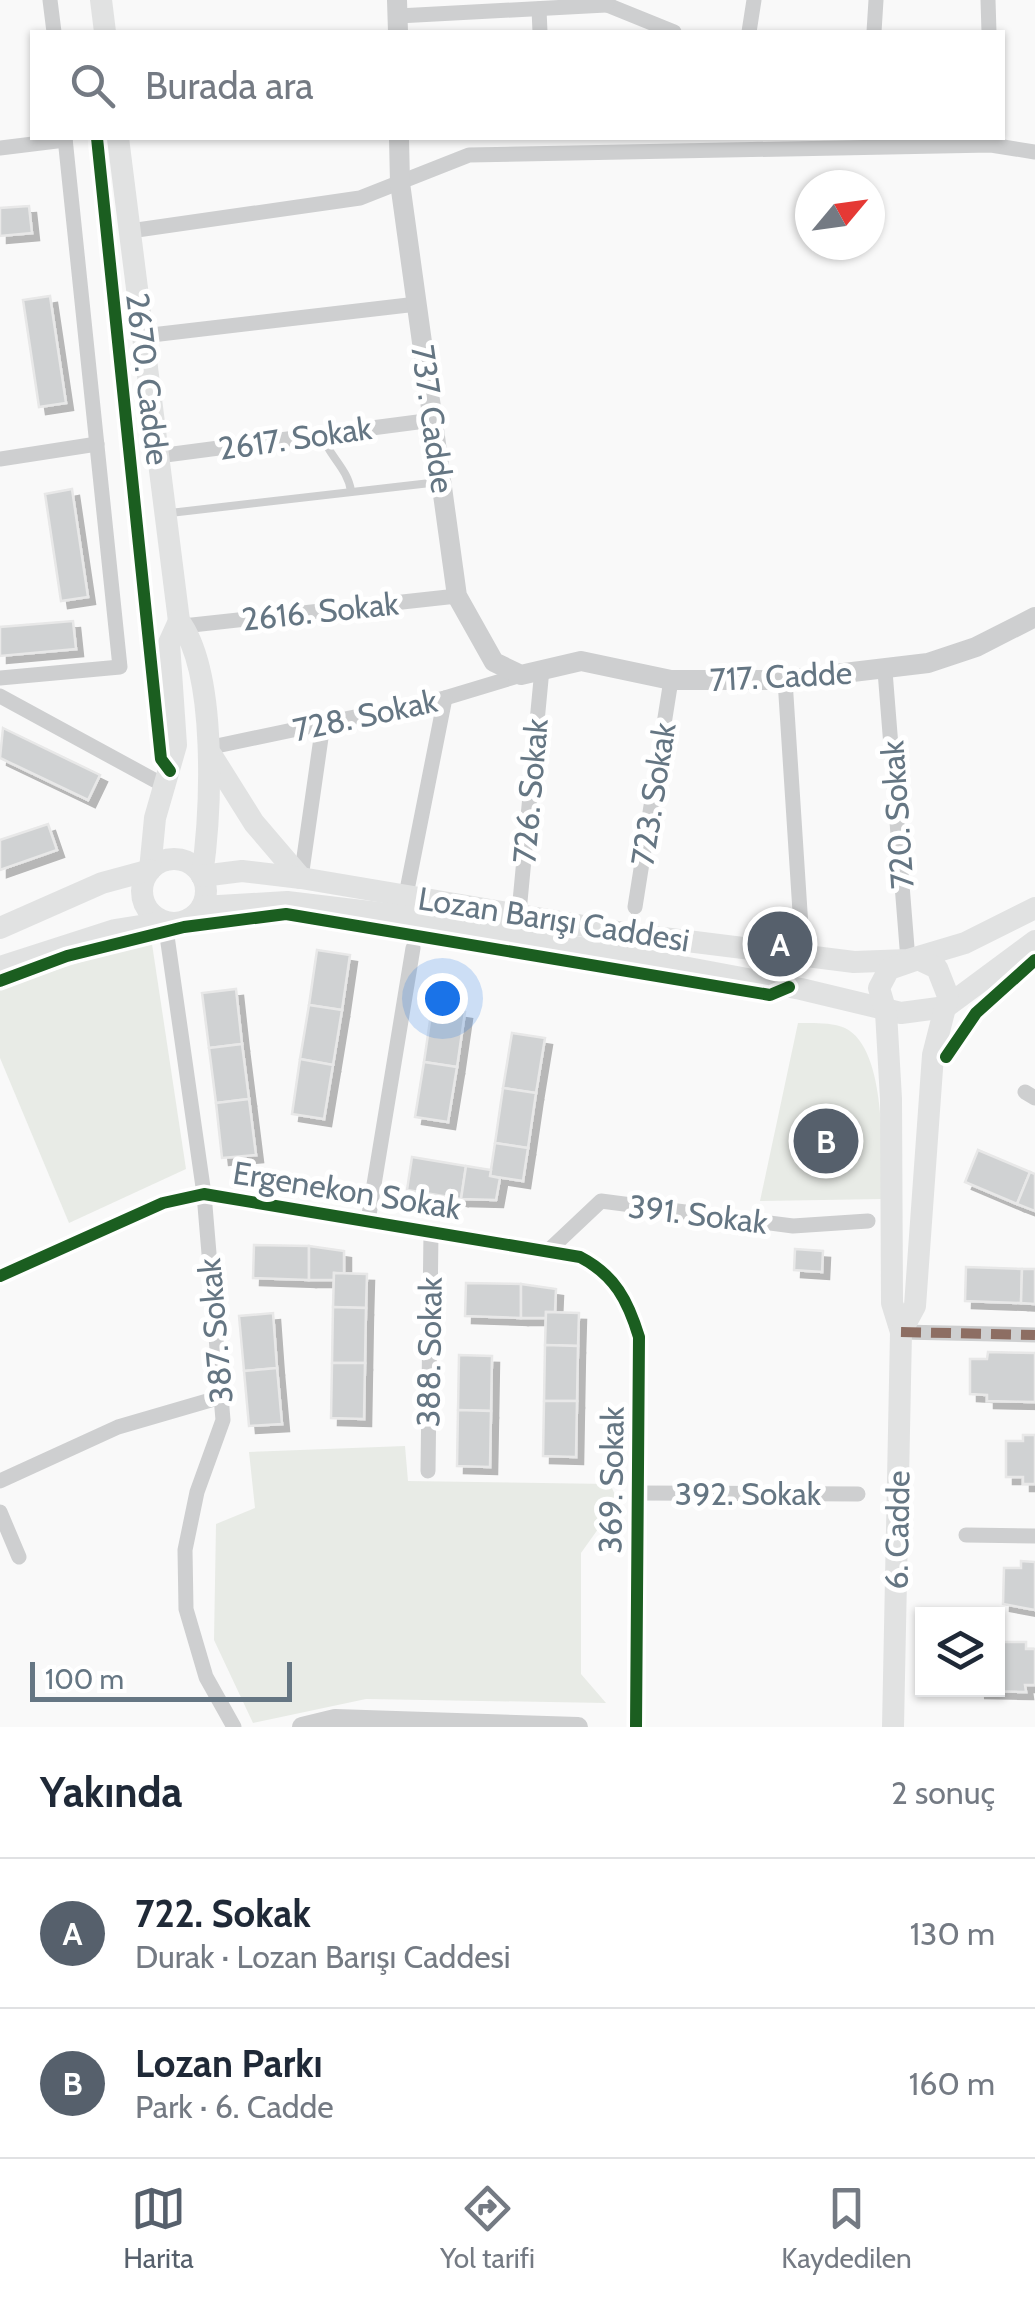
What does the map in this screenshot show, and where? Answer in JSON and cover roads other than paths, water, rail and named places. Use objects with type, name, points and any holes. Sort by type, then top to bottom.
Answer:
[{"type":"main road","points":[[100,0],[105,30]]},
{"type":"main road","name":"2670. Cadde","points":[[118,140],[181,624],[195,642],[211,811],[202,876]]},
{"type":"main road","name":"2670. Cadde","points":[[150,870],[155,818],[176,745],[169,643],[181,624]]},
{"type":"main road","points":[[207,748],[254,823],[301,878]]},
{"type":"main road","points":[[0,928],[102,883],[177,860],[202,876],[206,897],[189,920],[115,930],[0,967]]},
{"type":"main road","points":[[150,870],[143,899],[154,916],[165,922]]},
{"type":"main road","name":"Lozan Barışı Caddesi","points":[[202,876],[242,871],[301,878],[803,958],[908,960],[966,942],[1035,908]]},
{"type":"main road","name":"Lozan Barışı Caddesi","points":[[202,907],[287,902],[420,918],[801,989],[886,1012],[946,1007]]},
{"type":"main road","points":[[946,1007],[1035,941]]},
{"type":"main road","points":[[886,1012],[879,998],[883,978],[908,960],[937,968],[948,986],[946,1007]]},
{"type":"main road","name":"6. Cadde","points":[[901,1332],[915,1306],[933,1056],[946,1007]]},
{"type":"main road","name":"6. Cadde","points":[[886,1012],[892,1303],[901,1332],[893,1727]]},
{"type":"street","points":[[50,0],[54,30]]},
{"type":"street","points":[[749,30],[754,0]]},
{"type":"street","points":[[874,30],[876,0]]},
{"type":"street","points":[[988,0],[989,30]]},
{"type":"street","points":[[398,16],[604,2],[657,29]]},
{"type":"street","points":[[539,9],[540,30]]},
{"type":"street","points":[[0,148],[58,140]]},
{"type":"street","points":[[0,678],[120,667],[65,140]]},
{"type":"street","name":"737. Cadde","points":[[399,140],[400,182],[457,596],[494,662],[520,675]]},
{"type":"street","points":[[130,231],[360,198],[469,155],[544,145],[991,141],[1035,152]]},
{"type":"street","points":[[143,336],[417,304]]},
{"type":"street","name":"2617. Sokak","points":[[158,456],[433,420]]},
{"type":"street","points":[[0,459],[97,444]]},
{"type":"street","name":"2616. Sokak","points":[[181,624],[457,596]]},
{"type":"street","name":"717. Cadde","points":[[520,675],[581,661],[671,680],[786,680],[886,670],[954,656],[1035,617]]},
{"type":"street","name":"726. Sokak","points":[[519,912],[542,670]]},
{"type":"street","name":"720. Sokak","points":[[886,670],[908,960]]},
{"type":"street","name":"728. Sokak","points":[[207,748],[445,698],[520,675]]},
{"type":"street","name":"723. Sokak","points":[[635,907],[671,680]]},
{"type":"street","points":[[786,680],[803,958]]},
{"type":"street","points":[[0,696],[167,787]]},
{"type":"street","points":[[406,895],[445,698]]},
{"type":"street","points":[[301,878],[323,724]]},
{"type":"street","name":"387. Sokak","points":[[165,922],[204,1194],[222,1420],[197,1492],[184,1550],[186,1609],[206,1677],[234,1727]]},
{"type":"street","points":[[368,1221],[413,948]]},
{"type":"street","name":"Ergenekon Sokak","points":[[0,1276],[163,1203],[204,1194],[580,1256]]},
{"type":"street","name":"391. Sokak","points":[[548,1251],[601,1201],[792,1226],[868,1221]]},
{"type":"street","name":"388. Sokak","points":[[428,1472],[431,1232]]},
{"type":"street","name":"369. Sokak","points":[[580,1256],[602,1268],[618,1287],[640,1337],[636,1727]]},
{"type":"street","points":[[901,1332],[1035,1335]]},
{"type":"street","points":[[0,1481],[118,1427],[221,1397]]},
{"type":"street","name":"392. Sokak","points":[[638,1493],[858,1494]]},
{"type":"street","points":[[0,1512],[20,1557]]},
{"type":"street","points":[[966,1535],[1035,1536]]},
{"type":"street","points":[[302,1727],[335,1720],[578,1727]]},
{"type":"lane","points":[[321,434],[330,458],[348,474],[351,491]]},
{"type":"lane","points":[[165,514],[442,482]]},
{"type":"place","name":"722. Sokak","points":[[780,944]]},
{"type":"place","name":"Lozan Parkı","points":[[826,1141]]}]
